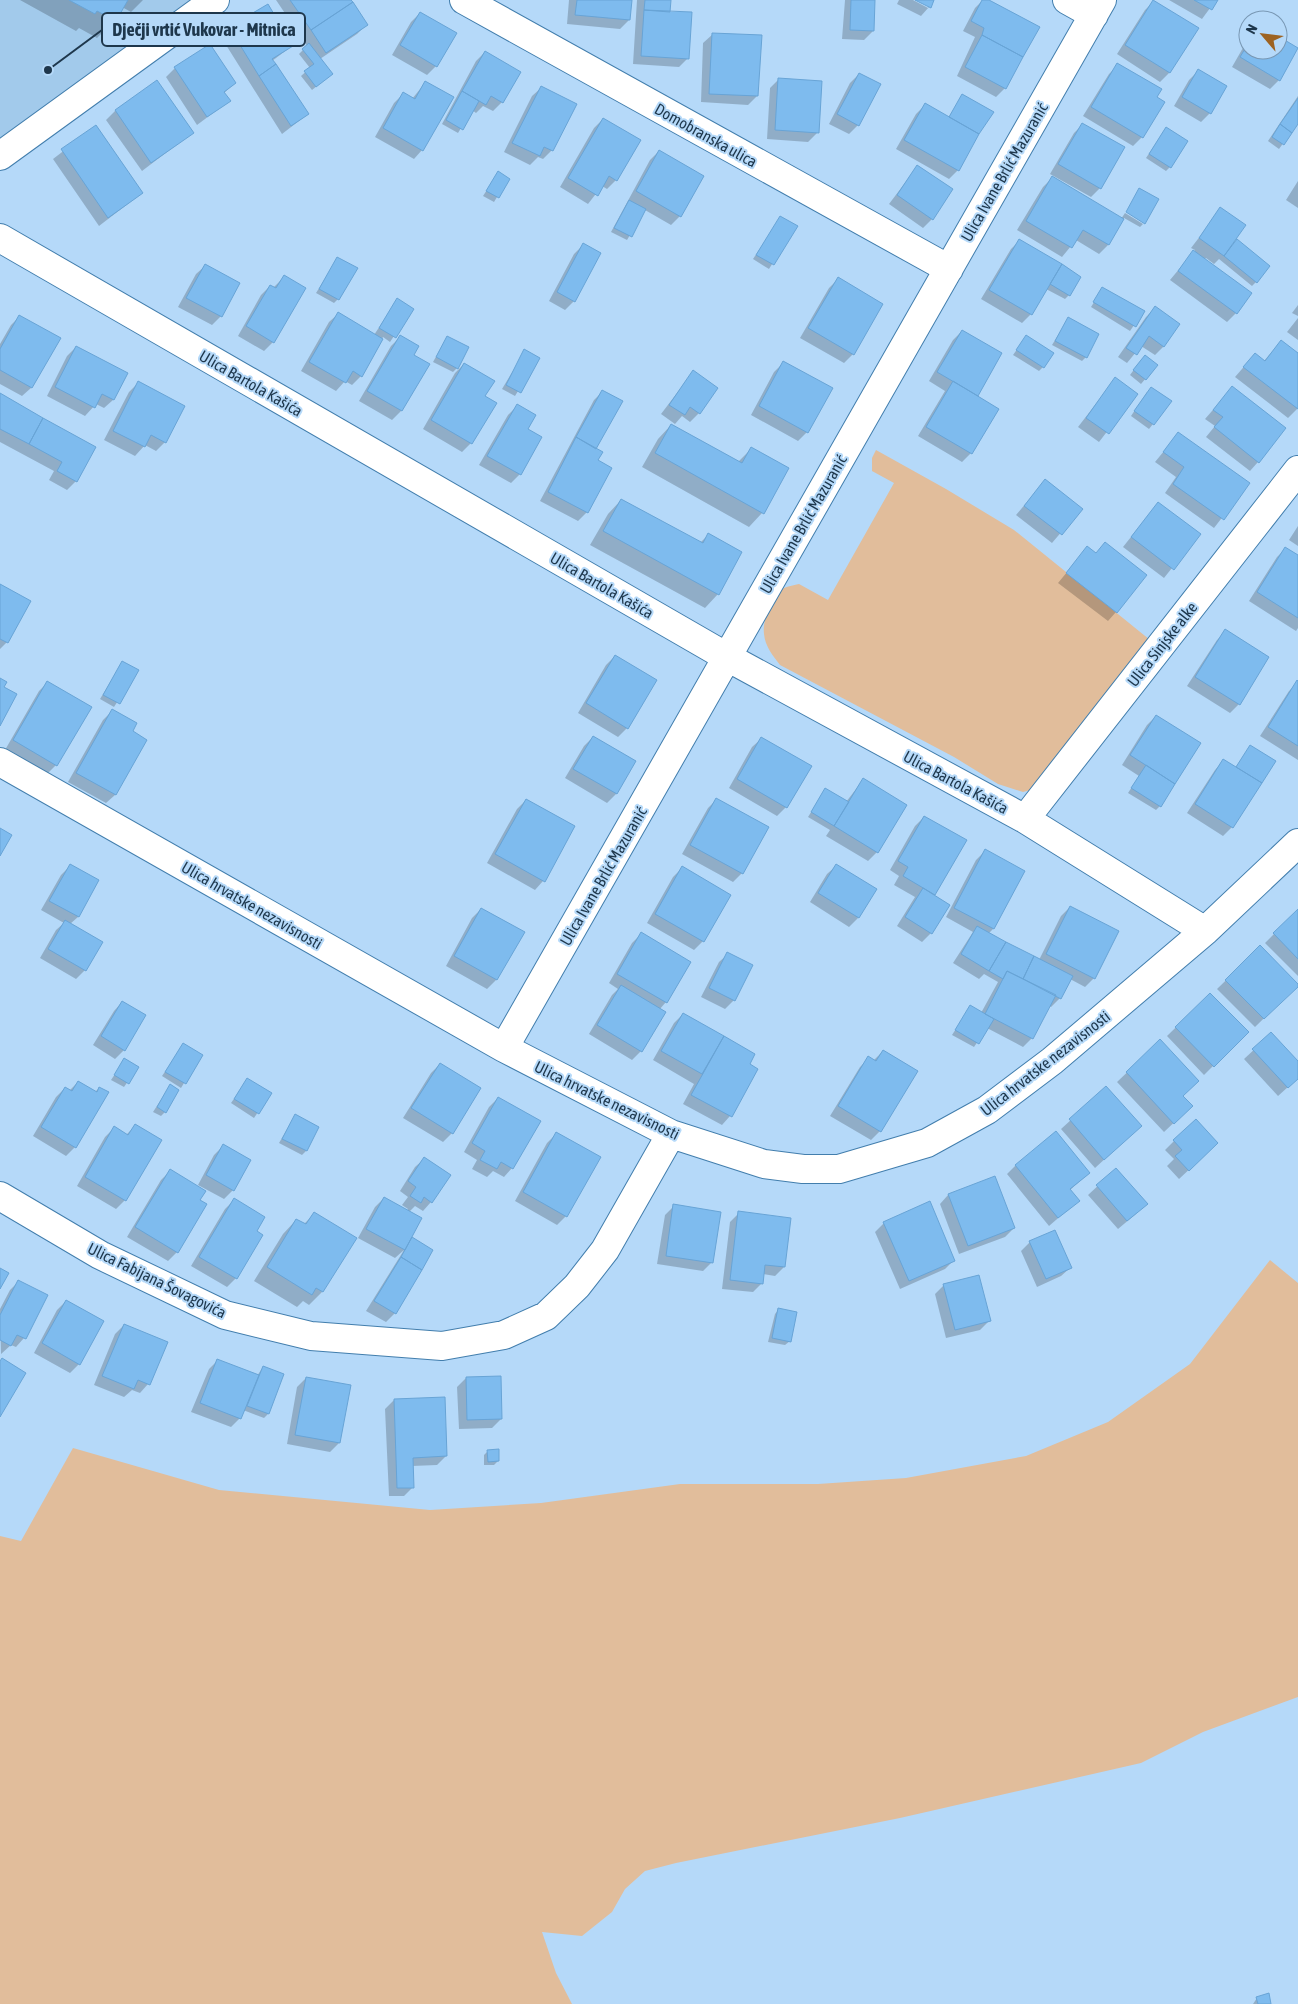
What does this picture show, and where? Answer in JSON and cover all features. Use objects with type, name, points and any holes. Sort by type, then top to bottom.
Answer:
[{"type":"street","points":[[0,156],[214,0]]},
{"type":"street","name":"Domobranska ulica","points":[[464,0],[949,269]]},
{"type":"street","points":[[1067,0],[1098,8]]},
{"type":"street","name":"Ulica Ivane Brlić Mazuranić","points":[[504,1048],[1098,8]]},
{"type":"street","name":"Ulica Bartola Kašića","points":[[0,238],[727,658],[1025,819],[1205,931]]},
{"type":"street","name":"Ulica Sinjske alke","points":[[1025,819],[1298,470]]},
{"type":"street","name":"Ulica hrvatske nezavisnosti","points":[[0,762],[504,1048],[671,1134],[764,1164],[803,1169],[838,1169],[927,1143],[988,1110],[1052,1061],[1205,931],[1298,844]]},
{"type":"street","name":"Ulica Fabijana Šovagovića","points":[[0,1196],[100,1255],[225,1315],[311,1336],[442,1346],[504,1335],[546,1316],[577,1286],[605,1250],[671,1134]]},
{"type":"shaded area","points":[[0,0],[191,0],[0,141]]},
{"type":"shaded area","points":[[876,450],[1014,530],[1155,644],[1038,788],[1023,792],[998,784],[954,757],[780,665],[768,647],[764,628],[769,609],[776,597],[784,588],[799,584],[828,600],[894,483],[872,471],[872,458]]},
{"type":"shaded area","points":[[1270,1260],[1298,1283],[1298,1697],[1203,1732],[1141,1763],[900,1818],[676,1863],[645,1871],[625,1889],[612,1912],[582,1936],[542,1932],[556,1973],[572,2004],[0,2004],[0,1536],[21,1541],[73,1448],[219,1490],[430,1510],[541,1503],[680,1484],[818,1484],[906,1478],[1026,1456],[1108,1422],[1190,1364]]},
{"type":"building","points":[[69,0],[128,0],[116,21],[97,11],[95,14]]},
{"type":"building","points":[[290,0],[351,0],[353,2],[311,30]]},
{"type":"building","points":[[577,0],[632,0],[630,20],[575,15]]},
{"type":"building","points":[[645,0],[671,0],[670,12],[644,10]]},
{"type":"building","points":[[851,0],[875,0],[874,31],[850,30]]},
{"type":"building","points":[[915,0],[934,0],[931,8]]},
{"type":"building","points":[[982,0],[989,0],[1040,27],[1023,57],[982,35],[984,28],[971,21]]},
{"type":"building","points":[[1153,0],[1199,28],[1170,73],[1125,45]]},
{"type":"building","points":[[1194,0],[1218,0],[1212,10]]},
{"type":"building","points":[[353,2],[368,25],[326,53],[311,30]]},
{"type":"building","points":[[268,4],[293,46],[272,59],[276,64],[259,76],[229,27]]},
{"type":"building","points":[[644,10],[692,12],[689,59],[641,56]]},
{"type":"building","points":[[420,12],[457,33],[437,67],[400,45]]},
{"type":"building","points":[[712,33],[762,35],[758,96],[709,94]]},
{"type":"building","points":[[982,35],[1023,57],[1006,89],[965,67]]},
{"type":"building","points":[[1288,42],[1298,48],[1280,81],[1245,60],[1288,60]]},
{"type":"building","points":[[309,43],[333,74],[316,87],[304,71],[314,64],[302,49]]},
{"type":"building","points":[[210,44],[236,83],[224,92],[231,101],[207,117],[174,67]]},
{"type":"building","points":[[485,51],[521,72],[503,103],[491,96],[486,105],[462,91]]},
{"type":"building","points":[[1117,63],[1162,89],[1157,97],[1165,102],[1143,138],[1091,107]]},
{"type":"building","points":[[276,64],[309,114],[291,126],[259,76]]},
{"type":"building","points":[[1198,69],[1227,86],[1211,114],[1182,97]]},
{"type":"building","points":[[859,73],[881,84],[859,126],[837,114]]},
{"type":"building","points":[[778,78],[822,81],[819,133],[775,130]]},
{"type":"building","points":[[157,80],[194,133],[151,163],[115,110]]},
{"type":"building","points":[[425,81],[454,97],[423,151],[383,128],[403,92],[415,99]]},
{"type":"building","points":[[541,86],[577,104],[553,151],[544,147],[540,156],[512,143]]},
{"type":"building","points":[[462,91],[479,101],[463,130],[446,120]]},
{"type":"building","points":[[962,94],[994,112],[979,134],[949,117]]},
{"type":"building","points":[[1298,98],[1298,124],[1292,133],[1280,124]]},
{"type":"building","points":[[925,103],[979,134],[959,171],[904,140]]},
{"type":"building","points":[[603,118],[641,140],[617,181],[609,176],[598,196],[568,178]]},
{"type":"building","points":[[1082,123],[1125,147],[1101,189],[1058,164]]},
{"type":"building","points":[[1280,124],[1292,133],[1284,145],[1272,137]]},
{"type":"building","points":[[96,125],[143,193],[108,218],[61,149]]},
{"type":"building","points":[[1166,127],[1188,141],[1171,168],[1149,154]]},
{"type":"building","points":[[659,150],[704,176],[681,217],[636,191]]},
{"type":"building","points":[[917,165],[953,189],[933,220],[897,195]]},
{"type":"building","points":[[498,171],[510,179],[499,198],[486,191]]},
{"type":"building","points":[[1052,176],[1124,219],[1109,245],[1083,230],[1072,248],[1026,221]]},
{"type":"building","points":[[1139,188],[1159,199],[1145,224],[1126,212]]},
{"type":"building","points":[[629,200],[646,209],[632,237],[614,228]]},
{"type":"building","points":[[1220,207],[1246,225],[1224,256],[1199,238]]},
{"type":"building","points":[[780,216],[798,226],[774,265],[756,255]]},
{"type":"building","points":[[1019,239],[1062,264],[1032,315],[989,290]]},
{"type":"building","points":[[1237,239],[1270,266],[1257,283],[1224,256]]},
{"type":"building","points":[[583,243],[601,253],[575,302],[557,292]]},
{"type":"building","points":[[1193,250],[1252,293],[1237,314],[1178,271]]},
{"type":"building","points":[[337,257],[358,268],[339,300],[319,289]]},
{"type":"building","points":[[205,264],[240,283],[222,317],[186,298]]},
{"type":"building","points":[[1062,264],[1081,277],[1070,296],[1050,284]]},
{"type":"building","points":[[284,275],[306,288],[274,343],[246,326],[270,285],[276,288]]},
{"type":"building","points":[[838,277],[883,304],[854,355],[808,328]]},
{"type":"building","points":[[1102,287],[1145,311],[1136,327],[1093,302]]},
{"type":"building","points":[[397,298],[414,309],[396,338],[379,328]]},
{"type":"building","points":[[1155,306],[1180,324],[1164,347],[1149,336],[1137,355],[1126,348]]},
{"type":"building","points":[[338,312],[383,339],[362,377],[353,371],[346,383],[309,362]]},
{"type":"building","points":[[19,315],[61,338],[32,388],[0,370],[0,349]]},
{"type":"building","points":[[1068,317],[1099,334],[1087,358],[1055,341]]},
{"type":"building","points":[[962,330],[1002,353],[978,396],[937,372]]},
{"type":"building","points":[[400,335],[419,346],[414,355],[430,364],[402,411],[367,391]]},
{"type":"building","points":[[1026,335],[1054,353],[1044,368],[1016,350]]},
{"type":"building","points":[[447,336],[469,347],[458,369],[436,357]]},
{"type":"building","points":[[1281,340],[1298,353],[1298,409],[1243,367],[1255,353],[1265,361]]},
{"type":"building","points":[[76,346],[128,373],[114,400],[102,394],[95,408],[55,387]]},
{"type":"building","points":[[524,349],[540,358],[521,393],[506,385]]},
{"type":"building","points":[[1145,355],[1158,365],[1146,380],[1133,370]]},
{"type":"building","points":[[783,361],[833,388],[808,433],[759,406]]},
{"type":"building","points":[[464,363],[495,381],[485,396],[497,403],[472,444],[431,420]]},
{"type":"building","points":[[693,370],[718,388],[700,414],[690,407],[685,415],[669,405]]},
{"type":"building","points":[[1115,377],[1138,394],[1109,434],[1086,418]]},
{"type":"building","points":[[138,381],[185,406],[166,443],[151,435],[145,447],[113,431]]},
{"type":"building","points":[[953,381],[999,409],[972,454],[926,427]]},
{"type":"building","points":[[1232,386],[1286,428],[1259,463],[1214,427],[1223,417],[1213,410]]},
{"type":"building","points":[[1151,387],[1172,401],[1154,425],[1134,411]]},
{"type":"building","points":[[602,390],[623,401],[596,449],[576,437]]},
{"type":"building","points":[[0,393],[43,418],[29,444],[0,429]]},
{"type":"building","points":[[517,404],[536,415],[528,429],[542,437],[521,475],[487,456]]},
{"type":"building","points":[[43,418],[96,447],[77,482],[57,471],[62,462],[29,444]]},
{"type":"building","points":[[671,424],[742,463],[751,447],[789,468],[764,514],[655,453]]},
{"type":"building","points":[[1178,432],[1250,483],[1224,520],[1173,484],[1184,467],[1163,452]]},
{"type":"building","points":[[576,437],[603,452],[598,460],[612,468],[588,513],[548,492]]},
{"type":"building","points":[[1045,479],[1083,509],[1062,535],[1024,506]]},
{"type":"building","points":[[621,499],[703,543],[708,533],[742,552],[719,595],[603,531]]},
{"type":"building","points":[[1158,502],[1201,534],[1174,570],[1131,537]]},
{"type":"building","points":[[1105,542],[1147,575],[1117,613],[1066,573],[1087,546],[1096,553]]},
{"type":"building","points":[[1285,547],[1298,555],[1298,618],[1257,592]]},
{"type":"building","points":[[0,584],[31,601],[8,643],[0,639]]},
{"type":"building","points":[[1225,629],[1269,657],[1240,705],[1195,677]]},
{"type":"building","points":[[615,655],[657,680],[628,729],[586,703]]},
{"type":"building","points":[[122,661],[139,670],[120,704],[103,695]]},
{"type":"building","points":[[0,678],[7,682],[4,687],[17,694],[0,726]]},
{"type":"building","points":[[47,681],[92,707],[57,766],[13,740]]},
{"type":"building","points":[[1298,681],[1298,746],[1268,727]]},
{"type":"building","points":[[112,709],[137,723],[133,731],[147,740],[116,795],[76,773]]},
{"type":"building","points":[[1156,715],[1201,743],[1175,784],[1130,755]]},
{"type":"building","points":[[593,736],[636,761],[617,794],[573,769]]},
{"type":"building","points":[[761,737],[812,766],[787,808],[737,779]]},
{"type":"building","points":[[1250,745],[1276,761],[1262,783],[1236,767]]},
{"type":"building","points":[[1223,759],[1262,783],[1233,828],[1195,804]]},
{"type":"building","points":[[1146,765],[1175,784],[1161,807],[1131,788]]},
{"type":"building","points":[[863,778],[907,805],[878,853],[834,826]]},
{"type":"building","points":[[825,788],[849,802],[834,826],[811,812]]},
{"type":"building","points":[[716,798],[769,827],[743,874],[690,845]]},
{"type":"building","points":[[526,799],[575,826],[545,882],[495,854]]},
{"type":"building","points":[[924,816],[967,840],[935,895],[903,876],[908,867],[898,861]]},
{"type":"building","points":[[0,828],[12,835],[0,856]]},
{"type":"building","points":[[985,849],[1025,871],[994,929],[954,908]]},
{"type":"building","points":[[70,864],[99,880],[79,917],[49,901]]},
{"type":"building","points":[[836,864],[877,889],[859,918],[818,893]]},
{"type":"building","points":[[682,866],[731,895],[704,942],[655,914]]},
{"type":"building","points":[[923,888],[950,905],[932,934],[905,917]]},
{"type":"building","points":[[1070,906],[1119,931],[1095,979],[1046,954]]},
{"type":"building","points":[[481,908],[525,932],[497,980],[454,956]]},
{"type":"building","points":[[1298,909],[1298,959],[1273,933]]},
{"type":"building","points":[[65,920],[103,942],[86,971],[48,949]]},
{"type":"building","points":[[977,926],[1006,942],[989,971],[961,954]]},
{"type":"building","points":[[641,932],[691,962],[667,1003],[617,974]]},
{"type":"building","points":[[1006,942],[1034,956],[1023,979],[1007,971],[1003,979],[989,971]]},
{"type":"building","points":[[1260,945],[1298,984],[1298,987],[1264,1019],[1225,980]]},
{"type":"building","points":[[727,952],[753,965],[735,1001],[709,988]]},
{"type":"building","points":[[1034,956],[1073,976],[1061,999],[1023,979]]},
{"type":"building","points":[[1007,971],[1056,995],[1033,1039],[985,1014]]},
{"type":"building","points":[[621,985],[666,1012],[642,1052],[597,1025]]},
{"type":"building","points":[[1210,993],[1249,1032],[1214,1067],[1175,1027]]},
{"type":"building","points":[[122,1001],[146,1015],[125,1051],[101,1036]]},
{"type":"building","points":[[970,1005],[994,1019],[979,1044],[955,1030]]},
{"type":"building","points":[[683,1013],[724,1036],[702,1074],[661,1051]]},
{"type":"building","points":[[1271,1032],[1298,1061],[1298,1079],[1288,1088],[1252,1049]]},
{"type":"building","points":[[724,1036],[755,1054],[750,1064],[758,1069],[732,1117],[691,1095]]},
{"type":"building","points":[[1160,1039],[1199,1081],[1183,1096],[1193,1106],[1174,1124],[1126,1072]]},
{"type":"building","points":[[183,1043],[203,1055],[186,1084],[165,1072]]},
{"type":"building","points":[[883,1050],[918,1071],[881,1132],[838,1106],[868,1056],[876,1061]]},
{"type":"building","points":[[124,1058],[139,1067],[129,1084],[114,1075]]},
{"type":"building","points":[[440,1063],[481,1088],[453,1134],[411,1108]]},
{"type":"building","points":[[247,1078],[272,1093],[259,1114],[234,1099]]},
{"type":"building","points":[[78,1081],[97,1092],[99,1087],[109,1092],[76,1148],[41,1127],[65,1087],[72,1091]]},
{"type":"building","points":[[170,1084],[179,1090],[166,1113],[157,1107]]},
{"type":"building","points":[[1106,1086],[1142,1126],[1104,1160],[1069,1119]]},
{"type":"building","points":[[498,1097],[541,1121],[513,1169],[501,1162],[497,1169],[480,1160],[485,1151],[472,1143]]},
{"type":"building","points":[[295,1114],[319,1127],[307,1151],[282,1139]]},
{"type":"building","points":[[1196,1119],[1218,1143],[1189,1171],[1175,1156],[1182,1150],[1173,1140]]},
{"type":"building","points":[[135,1124],[162,1140],[126,1201],[85,1177],[114,1126],[128,1135]]},
{"type":"building","points":[[1056,1131],[1090,1173],[1070,1189],[1080,1201],[1058,1218],[1015,1165]]},
{"type":"building","points":[[556,1132],[601,1157],[567,1217],[523,1192]]},
{"type":"building","points":[[223,1144],[251,1160],[234,1191],[206,1175]]},
{"type":"building","points":[[424,1157],[451,1175],[432,1203],[424,1197],[421,1203],[410,1196],[416,1187],[408,1181]]},
{"type":"building","points":[[1116,1168],[1148,1204],[1127,1221],[1096,1185]]},
{"type":"building","points":[[170,1169],[206,1191],[200,1200],[207,1204],[178,1253],[135,1227]]},
{"type":"building","points":[[995,1176],[1015,1228],[968,1246],[948,1194]]},
{"type":"building","points":[[384,1197],[422,1218],[405,1250],[366,1229]]},
{"type":"building","points":[[234,1198],[265,1217],[257,1231],[263,1235],[237,1279],[199,1257]]},
{"type":"building","points":[[930,1201],[955,1261],[909,1281],[883,1222]]},
{"type":"building","points":[[673,1204],[721,1212],[713,1263],[666,1256]]},
{"type":"building","points":[[738,1211],[791,1218],[785,1267],[765,1265],[763,1284],[730,1280]]},
{"type":"building","points":[[314,1212],[357,1238],[323,1292],[316,1288],[312,1295],[267,1267],[296,1219],[306,1224]]},
{"type":"building","points":[[1055,1230],[1072,1268],[1046,1279],[1029,1241]]},
{"type":"building","points":[[412,1237],[433,1250],[422,1270],[401,1257]]},
{"type":"building","points":[[401,1257],[422,1270],[396,1314],[374,1301]]},
{"type":"building","points":[[0,1268],[9,1273],[0,1289]]},
{"type":"building","points":[[979,1275],[991,1321],[955,1330],[943,1284]]},
{"type":"building","points":[[18,1280],[48,1295],[26,1339],[17,1335],[11,1346],[0,1340],[0,1315]]},
{"type":"building","points":[[66,1300],[104,1321],[80,1365],[42,1343]]},
{"type":"building","points":[[778,1308],[797,1312],[791,1342],[772,1338]]},
{"type":"building","points":[[124,1324],[168,1342],[150,1385],[138,1380],[134,1389],[102,1376]]},
{"type":"building","points":[[2,1358],[26,1373],[0,1417],[0,1361]]},
{"type":"building","points":[[217,1359],[259,1375],[241,1419],[200,1403]]},
{"type":"building","points":[[263,1366],[284,1374],[269,1414],[247,1406]]},
{"type":"building","points":[[501,1376],[502,1419],[467,1420],[466,1377]]},
{"type":"building","points":[[306,1377],[351,1385],[340,1443],[295,1435]]},
{"type":"building","points":[[445,1397],[447,1456],[413,1458],[414,1488],[397,1488],[394,1399]]},
{"type":"building","points":[[499,1449],[499,1461],[488,1462],[487,1450]]},
{"type":"building","points":[[1269,1993],[1271,2004],[1258,2004],[1256,1997]]},
{"type":"place","name":"Dječji vrtić Vukovar - Mitnica","points":[[48,70]]}]
